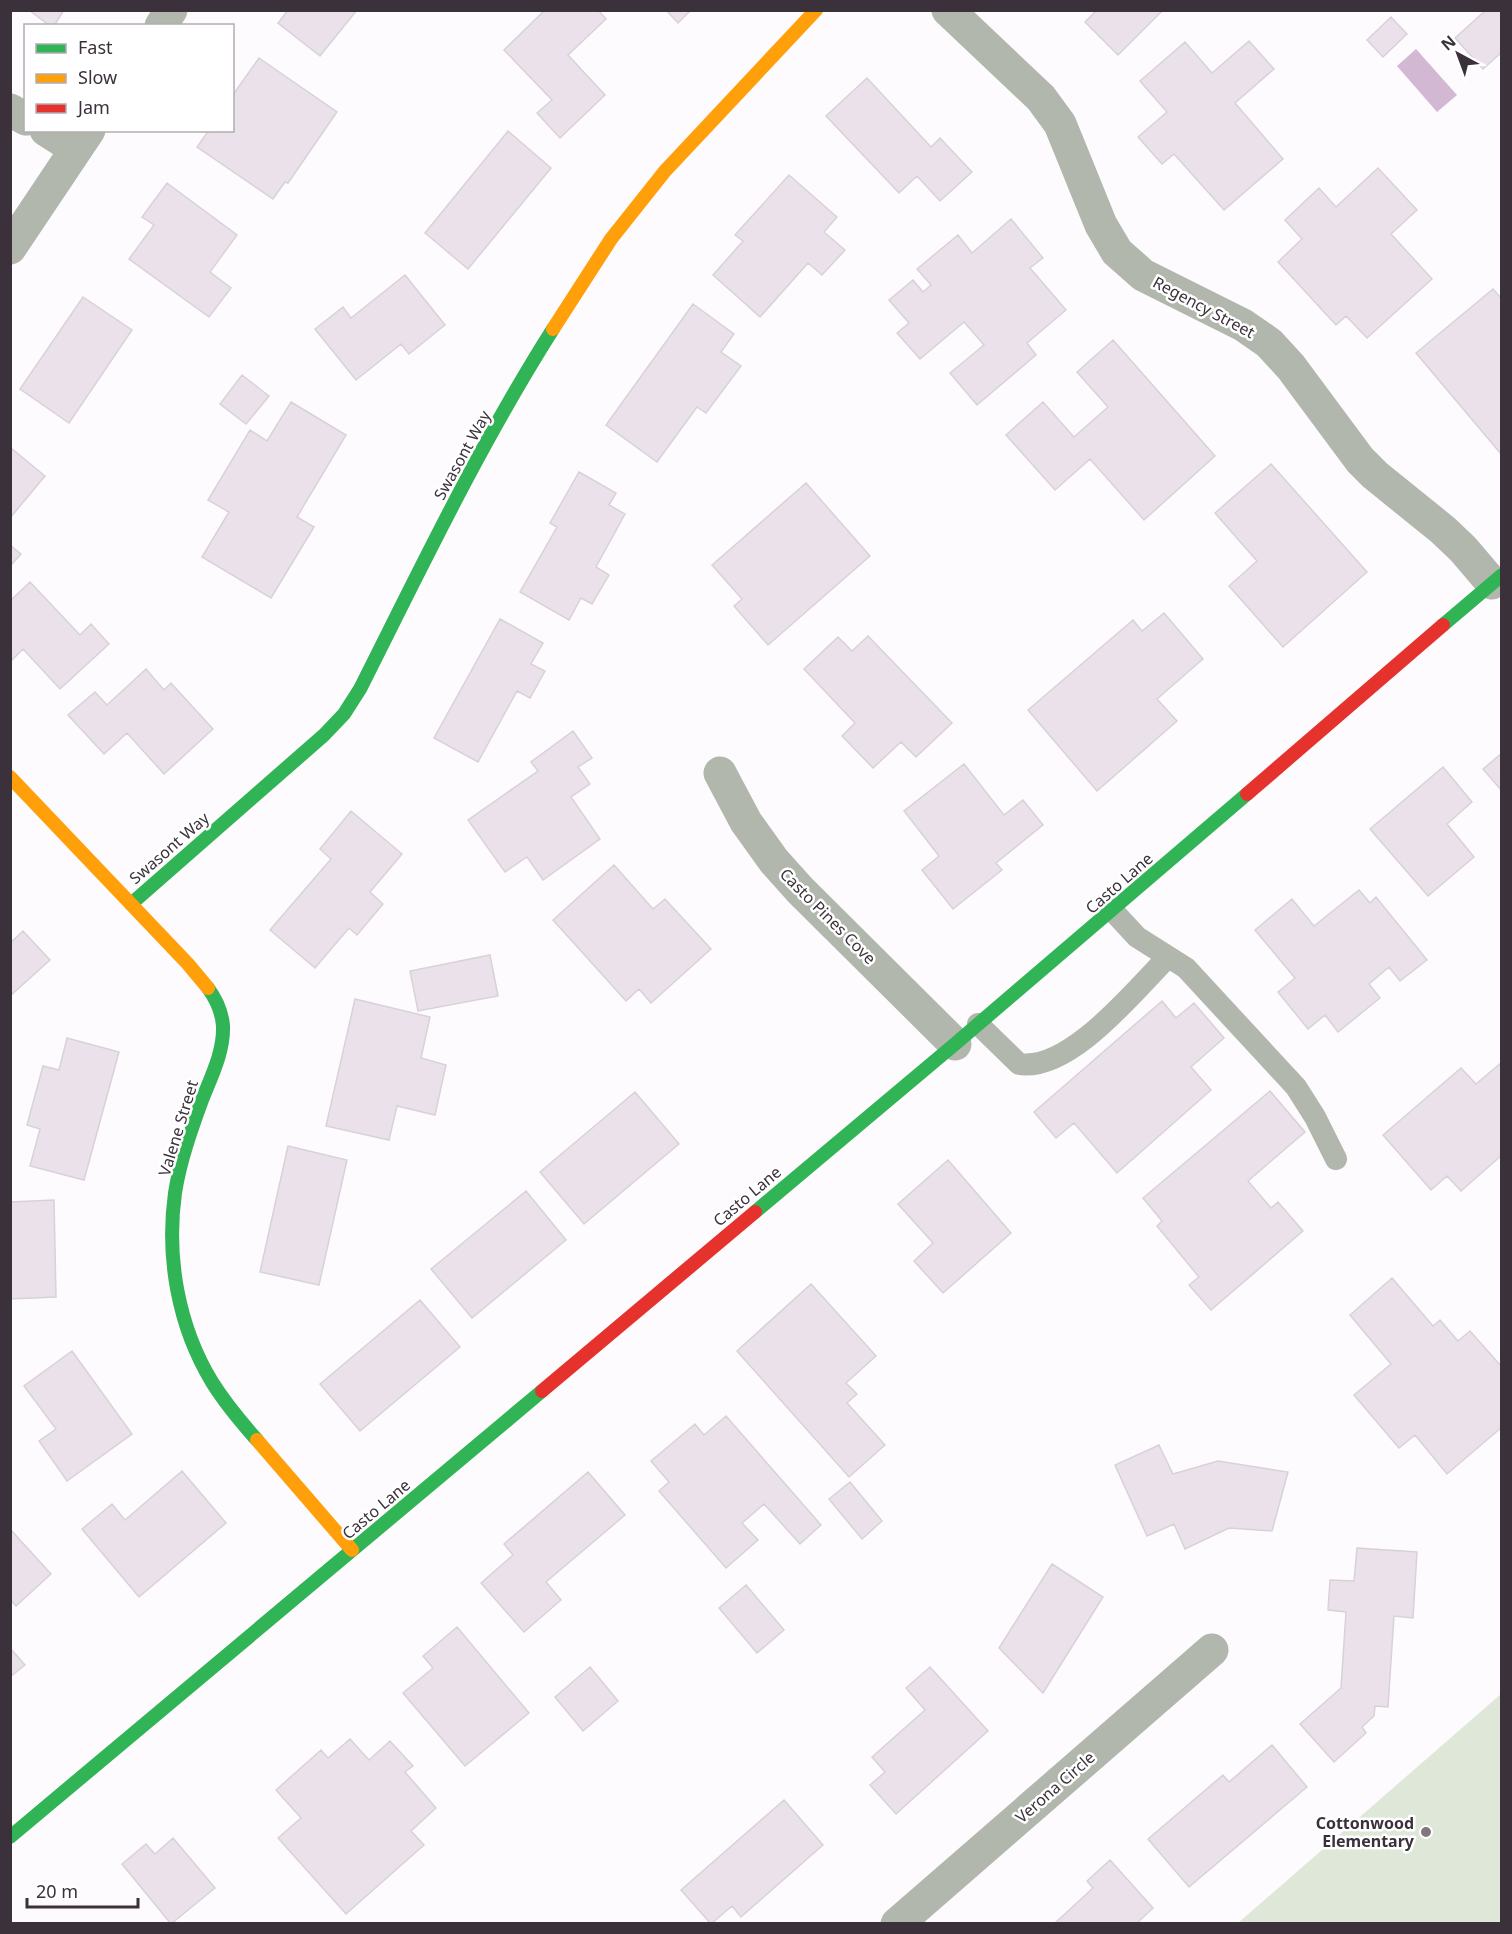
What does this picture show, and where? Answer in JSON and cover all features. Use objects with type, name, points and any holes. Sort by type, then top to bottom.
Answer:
[{"type":"street","points":[[162,24],[171,10]]},
{"type":"street","name":"Swasont Way","points":[[131,904],[324,735],[344,714],[360,690],[458,495],[536,356],[586,277],[624,222],[664,171],[816,10]]},
{"type":"street","name":"Regency Street","points":[[948,10],[1041,98],[1060,124],[1101,225],[1117,252],[1143,275],[1243,325],[1269,343],[1292,367],[1360,460],[1497,579]]},
{"type":"street","points":[[10,110],[24,118]]},
{"type":"street","points":[[10,248],[82,140],[53,132]]},
{"type":"street","name":"Casto Lane","points":[[10,1837],[967,1034],[1497,579]]},
{"type":"street","name":"Casto Pines Cove","points":[[720,773],[746,822],[774,861],[800,890],[967,1034]]},
{"type":"street","name":"Valene Street","points":[[10,777],[201,981],[219,1009],[223,1024],[219,1055],[183,1161],[175,1193],[172,1259],[177,1292],[196,1353],[212,1382],[231,1409],[352,1550]]},
{"type":"street","name":"Verona Circle","points":[[897,1923],[1212,1650]]},
{"type":"lane","points":[[1112,910],[1137,937],[1186,968],[1296,1087],[1311,1109],[1336,1160]]},
{"type":"lane","points":[[967,1034],[1019,1064],[1027,1065],[1049,1060],[1066,1051],[1103,1023],[1168,957]]},
{"type":"green space","name":"Cottonwood Elementary","points":[[1501,1694],[1501,1923],[1238,1923]]},
{"type":"shaded area","points":[[1416,49],[1457,95],[1437,112],[1397,66]]},
{"type":"building","points":[[29,10],[64,10],[55,24],[47,24]]},
{"type":"building","points":[[288,10],[357,10],[320,56],[278,23]]},
{"type":"building","points":[[545,10],[598,10],[606,19],[568,55],[605,95],[560,138],[537,113],[552,100],[504,50]]},
{"type":"building","points":[[666,10],[691,10],[678,23]]},
{"type":"building","points":[[1097,10],[1163,10],[1118,55],[1085,22]]},
{"type":"building","points":[[1486,10],[1502,10],[1502,52],[1483,69],[1455,38]]},
{"type":"building","points":[[1391,17],[1407,34],[1383,57],[1367,40]]},
{"type":"building","points":[[1249,41],[1274,69],[1235,103],[1283,159],[1224,210],[1174,154],[1162,164],[1138,137],[1167,112],[1140,81],[1185,42],[1212,73]]},
{"type":"building","points":[[259,58],[337,112],[288,183],[285,182],[273,199],[197,147],[208,132],[234,132],[234,93]]},
{"type":"building","points":[[867,78],[931,147],[940,138],[972,172],[940,201],[917,176],[899,193],[826,116]]},
{"type":"building","points":[[508,131],[551,168],[468,269],[425,233]]},
{"type":"building","points":[[1378,168],[1417,210],[1391,234],[1432,279],[1367,338],[1346,316],[1336,325],[1278,262],[1302,239],[1285,220],[1319,188],[1336,207]]},
{"type":"building","points":[[789,175],[837,217],[824,232],[845,250],[822,275],[808,263],[760,317],[713,275],[743,241],[735,235]]},
{"type":"building","points":[[167,183],[237,235],[210,272],[231,288],[209,317],[129,259],[154,225],[142,217]]},
{"type":"building","points":[[1011,219],[1043,258],[1030,268],[1066,310],[1027,343],[1036,355],[977,405],[950,373],[984,345],[964,322],[920,359],[897,333],[909,323],[889,300],[913,280],[923,292],[931,285],[917,269],[958,235],[972,253]]},
{"type":"building","points":[[405,275],[445,325],[409,354],[401,344],[356,380],[315,329],[343,307],[351,318]]},
{"type":"building","points":[[1493,289],[1502,299],[1501,454],[1416,353]]},
{"type":"building","points":[[83,297],[132,330],[69,423],[20,389]]},
{"type":"building","points":[[693,304],[734,334],[721,352],[741,366],[706,413],[697,407],[657,462],[606,425]]},
{"type":"building","points":[[1113,340],[1215,456],[1144,520],[1090,459],[1055,490],[1006,435],[1043,402],[1074,437],[1108,407],[1077,372]]},
{"type":"building","points":[[242,375],[269,396],[246,424],[220,404]]},
{"type":"building","points":[[291,402],[346,435],[297,517],[314,527],[271,598],[202,557],[229,512],[208,500],[250,430],[267,441]]},
{"type":"building","points":[[10,449],[45,476],[10,518]]},
{"type":"building","points":[[1271,464],[1367,572],[1283,647],[1229,586],[1257,561],[1215,513]]},
{"type":"building","points":[[579,472],[616,493],[609,505],[625,514],[596,567],[609,575],[592,604],[581,598],[569,620],[520,592],[557,527],[550,523]]},
{"type":"building","points":[[806,483],[870,556],[768,645],[734,606],[742,599],[712,565]]},
{"type":"building","points":[[10,545],[21,554],[10,566]]},
{"type":"building","points":[[30,582],[80,635],[91,624],[109,644],[60,689],[23,649],[10,660],[10,601]]},
{"type":"building","points":[[1164,613],[1203,659],[1157,699],[1177,721],[1097,791],[1028,710],[1133,620],[1142,631]]},
{"type":"building","points":[[500,619],[543,643],[531,664],[545,671],[530,698],[517,691],[478,762],[434,738]]},
{"type":"building","points":[[868,636],[952,723],[916,757],[901,742],[873,768],[842,736],[855,723],[804,669],[838,637],[852,651]]},
{"type":"building","points":[[146,669],[164,690],[171,683],[213,729],[164,774],[127,733],[104,754],[68,715],[95,692],[107,705]]},
{"type":"building","points":[[573,731],[592,758],[578,767],[590,784],[571,797],[600,839],[543,880],[527,857],[505,872],[468,820],[538,771],[531,762]]},
{"type":"building","points":[[1502,753],[1502,791],[1483,769]]},
{"type":"building","points":[[964,764],[1004,815],[1023,800],[1043,825],[996,863],[1002,870],[953,909],[922,870],[939,856],[904,811]]},
{"type":"building","points":[[1443,767],[1472,802],[1447,824],[1474,857],[1428,896],[1370,829]]},
{"type":"building","points":[[351,811],[402,854],[370,892],[383,904],[357,935],[349,928],[315,968],[270,930],[331,859],[320,849]]},
{"type":"building","points":[[614,865],[653,909],[665,899],[711,949],[651,1003],[639,989],[626,1001],[553,920]]},
{"type":"building","points":[[1359,890],[1370,903],[1376,897],[1427,960],[1400,981],[1389,967],[1369,984],[1380,998],[1338,1032],[1325,1015],[1308,1029],[1278,992],[1295,978],[1255,930],[1292,899],[1314,926]]},
{"type":"building","points":[[23,931],[50,960],[10,996],[10,943]]},
{"type":"building","points":[[490,955],[498,996],[418,1011],[410,971]]},
{"type":"building","points":[[355,999],[430,1017],[421,1058],[446,1065],[435,1115],[397,1106],[389,1140],[326,1126]]},
{"type":"building","points":[[1162,1001],[1176,1018],[1194,1003],[1224,1038],[1191,1067],[1211,1090],[1117,1173],[1074,1123],[1056,1138],[1034,1112]]},
{"type":"building","points":[[67,1038],[119,1052],[84,1180],[30,1166],[40,1129],[27,1125],[43,1066],[59,1070]]},
{"type":"building","points":[[1502,1062],[1502,1155],[1461,1191],[1447,1176],[1431,1190],[1383,1135],[1461,1068],[1476,1084]]},
{"type":"building","points":[[1270,1091],[1305,1132],[1248,1181],[1271,1208],[1278,1202],[1303,1231],[1211,1310],[1189,1285],[1199,1277],[1157,1226],[1162,1221],[1143,1198]]},
{"type":"building","points":[[635,1092],[679,1144],[584,1224],[540,1172]]},
{"type":"building","points":[[288,1146],[347,1160],[319,1285],[260,1272]]},
{"type":"building","points":[[948,1160],[1011,1233],[943,1293],[914,1261],[933,1243],[898,1204]]},
{"type":"building","points":[[526,1191],[566,1240],[472,1318],[431,1269]]},
{"type":"building","points":[[54,1200],[56,1297],[10,1299],[10,1202]]},
{"type":"building","points":[[1392,1278],[1433,1326],[1440,1320],[1458,1341],[1470,1331],[1502,1367],[1502,1427],[1447,1474],[1415,1435],[1399,1448],[1354,1395],[1391,1364],[1350,1315]]},
{"type":"building","points":[[811,1284],[876,1356],[846,1383],[857,1394],[847,1403],[885,1445],[849,1477],[737,1351]]},
{"type":"building","points":[[420,1300],[460,1347],[360,1431],[320,1384]]},
{"type":"building","points":[[72,1351],[132,1434],[67,1481],[39,1441],[56,1429],[24,1386]]},
{"type":"building","points":[[726,1416],[821,1525],[800,1544],[764,1504],[742,1523],[758,1540],[726,1568],[659,1491],[669,1482],[651,1461],[695,1424],[704,1435]]},
{"type":"building","points":[[1159,1445],[1173,1474],[1218,1461],[1288,1472],[1272,1531],[1229,1528],[1185,1549],[1174,1524],[1147,1536],[1115,1465]]},
{"type":"building","points":[[182,1471],[226,1523],[139,1597],[82,1529],[112,1504],[125,1520]]},
{"type":"building","points":[[588,1472],[625,1515],[546,1582],[561,1600],[524,1632],[481,1583],[513,1555],[504,1544]]},
{"type":"building","points":[[850,1482],[882,1521],[862,1539],[829,1499]]},
{"type":"building","points":[[10,1529],[51,1574],[16,1606],[10,1599]]},
{"type":"building","points":[[1357,1548],[1417,1552],[1413,1618],[1394,1616],[1388,1707],[1375,1706],[1374,1716],[1362,1727],[1366,1733],[1334,1762],[1300,1724],[1341,1688],[1346,1612],[1328,1610],[1330,1580],[1354,1581]]},
{"type":"building","points":[[1052,1564],[1103,1597],[1043,1693],[999,1648]]},
{"type":"building","points":[[746,1585],[784,1630],[757,1653],[719,1608]]},
{"type":"building","points":[[457,1627],[529,1713],[465,1766],[403,1693],[433,1668],[423,1656]]},
{"type":"building","points":[[10,1648],[25,1665],[10,1677]]},
{"type":"building","points":[[590,1667],[618,1701],[583,1731],[555,1697]]},
{"type":"building","points":[[930,1667],[988,1731],[896,1814],[870,1785],[885,1772],[872,1757],[925,1710],[906,1688]]},
{"type":"building","points":[[350,1739],[369,1760],[390,1741],[413,1766],[405,1772],[436,1808],[411,1831],[424,1845],[346,1914],[278,1838],[301,1818],[276,1790],[321,1750],[328,1758]]},
{"type":"building","points":[[1272,1745],[1307,1787],[1189,1887],[1148,1839],[1223,1775],[1229,1782]]},
{"type":"building","points":[[784,1800],[823,1845],[741,1917],[732,1906],[711,1924],[681,1890]]},
{"type":"building","points":[[173,1838],[215,1888],[171,1924],[122,1864],[146,1844],[155,1854]]},
{"type":"building","points":[[1110,1860],[1153,1908],[1136,1924],[1054,1924],[1093,1888],[1087,1881]]},
{"type":"traffic: fast","points":[[131,904],[324,735],[344,714],[360,689],[476,462],[553,329]]},
{"type":"traffic: fast","points":[[1443,625],[1502,575]]},
{"type":"traffic: fast","points":[[755,1212],[1247,794]]},
{"type":"traffic: fast","points":[[208,988],[220,1011],[223,1036],[216,1064],[190,1134],[177,1181],[172,1242],[174,1266],[183,1314],[200,1360],[222,1397],[257,1440]]},
{"type":"traffic: fast","points":[[10,1837],[542,1391]]},
{"type":"traffic: slow","points":[[553,329],[611,239],[665,171],[816,10]]},
{"type":"traffic: slow","points":[[10,777],[188,964],[208,988]]},
{"type":"traffic: slow","points":[[257,1440],[352,1550]]},
{"type":"traffic: jam","points":[[1247,794],[1443,625]]},
{"type":"traffic: jam","points":[[542,1391],[755,1212]]},
{"type":"place","name":"Cottonwood Elementary","points":[[1426,1832]]}]
